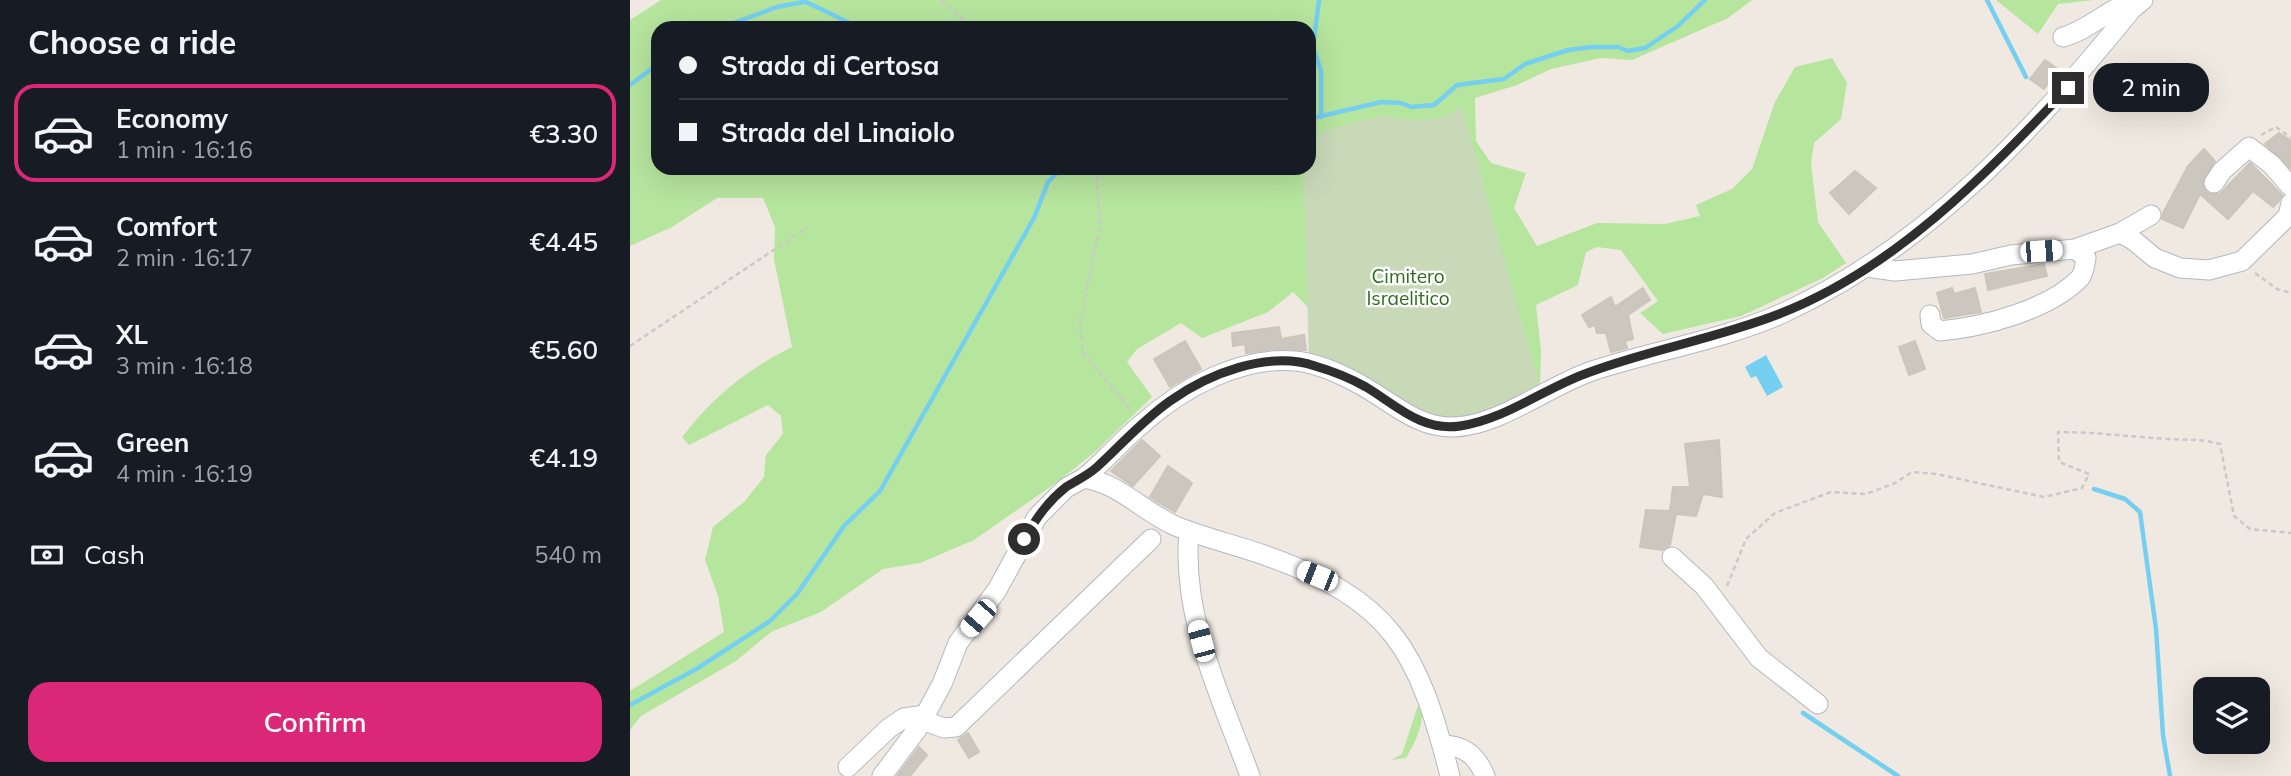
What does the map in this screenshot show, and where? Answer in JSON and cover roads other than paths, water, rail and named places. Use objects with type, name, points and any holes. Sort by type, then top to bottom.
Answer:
[{"type":"street","points":[[2063,37],[2090,27],[2119,7],[2142,0]]},
{"type":"street","points":[[882,776],[924,717],[942,684],[958,643],[997,590],[1037,517],[1060,492],[1084,478],[1142,423],[1170,401],[1221,375],[1255,364],[1296,361],[1350,379],[1419,421],[1439,426],[1461,426],[1486,420],[1589,372],[1781,314],[1867,267],[1927,225],[1980,178],[2068,88],[2142,0]]},
{"type":"street","points":[[2214,183],[2222,171],[2249,147],[2272,165],[2291,187]]},
{"type":"street","points":[[2120,233],[2155,258],[2180,268],[2209,270],[2242,261],[2288,216],[2291,203]]},
{"type":"street","points":[[1867,267],[1895,271],[1972,264],[2011,255],[2075,249],[2120,233],[2151,215]]},
{"type":"street","points":[[1930,315],[1931,324],[1940,331],[1973,328],[2036,306],[2051,299],[2082,276],[2086,258],[2075,249]]},
{"type":"street","points":[[1084,478],[1104,484],[1166,521],[1189,531],[1317,576],[1370,609],[1393,632],[1417,671],[1450,776]]},
{"type":"street","points":[[1189,531],[1189,597],[1201,641],[1250,776]]},
{"type":"street","points":[[848,767],[904,718],[924,717],[940,727],[956,727],[1151,538]]},
{"type":"street","points":[[1672,557],[1704,586],[1759,658],[1818,704]]},
{"type":"street","points":[[1442,745],[1461,746],[1479,762],[1485,776]]},
{"type":"water","points":[[1766,355],[1783,387],[1767,396],[1756,376],[1751,378],[1745,367]]},
{"type":"waterway","points":[[802,0],[846,21]]},
{"type":"waterway","points":[[1316,24],[1319,0]]},
{"type":"waterway","points":[[1316,117],[1381,102],[1401,103],[1411,107],[1434,105],[1457,85],[1504,79],[1525,64],[1568,50],[1618,47],[1628,51],[1645,48],[1678,26],[1705,0]]},
{"type":"waterway","points":[[1987,0],[2026,77]]},
{"type":"waterway","points":[[739,21],[777,7],[804,2]]},
{"type":"waterway","points":[[1316,56],[1321,71],[1321,117]]},
{"type":"waterway","points":[[630,85],[651,69]]},
{"type":"waterway","points":[[630,705],[698,668],[770,621],[797,594],[844,526],[880,491],[1034,218],[1048,182],[1055,175]]},
{"type":"waterway","points":[[2094,489],[2125,499],[2140,512],[2156,629],[2163,735],[2170,776]]},
{"type":"waterway","points":[[1803,713],[1898,776]]},
{"type":"park label","name":"Cimitero Israelitico","points":[[1408,287]]}]
